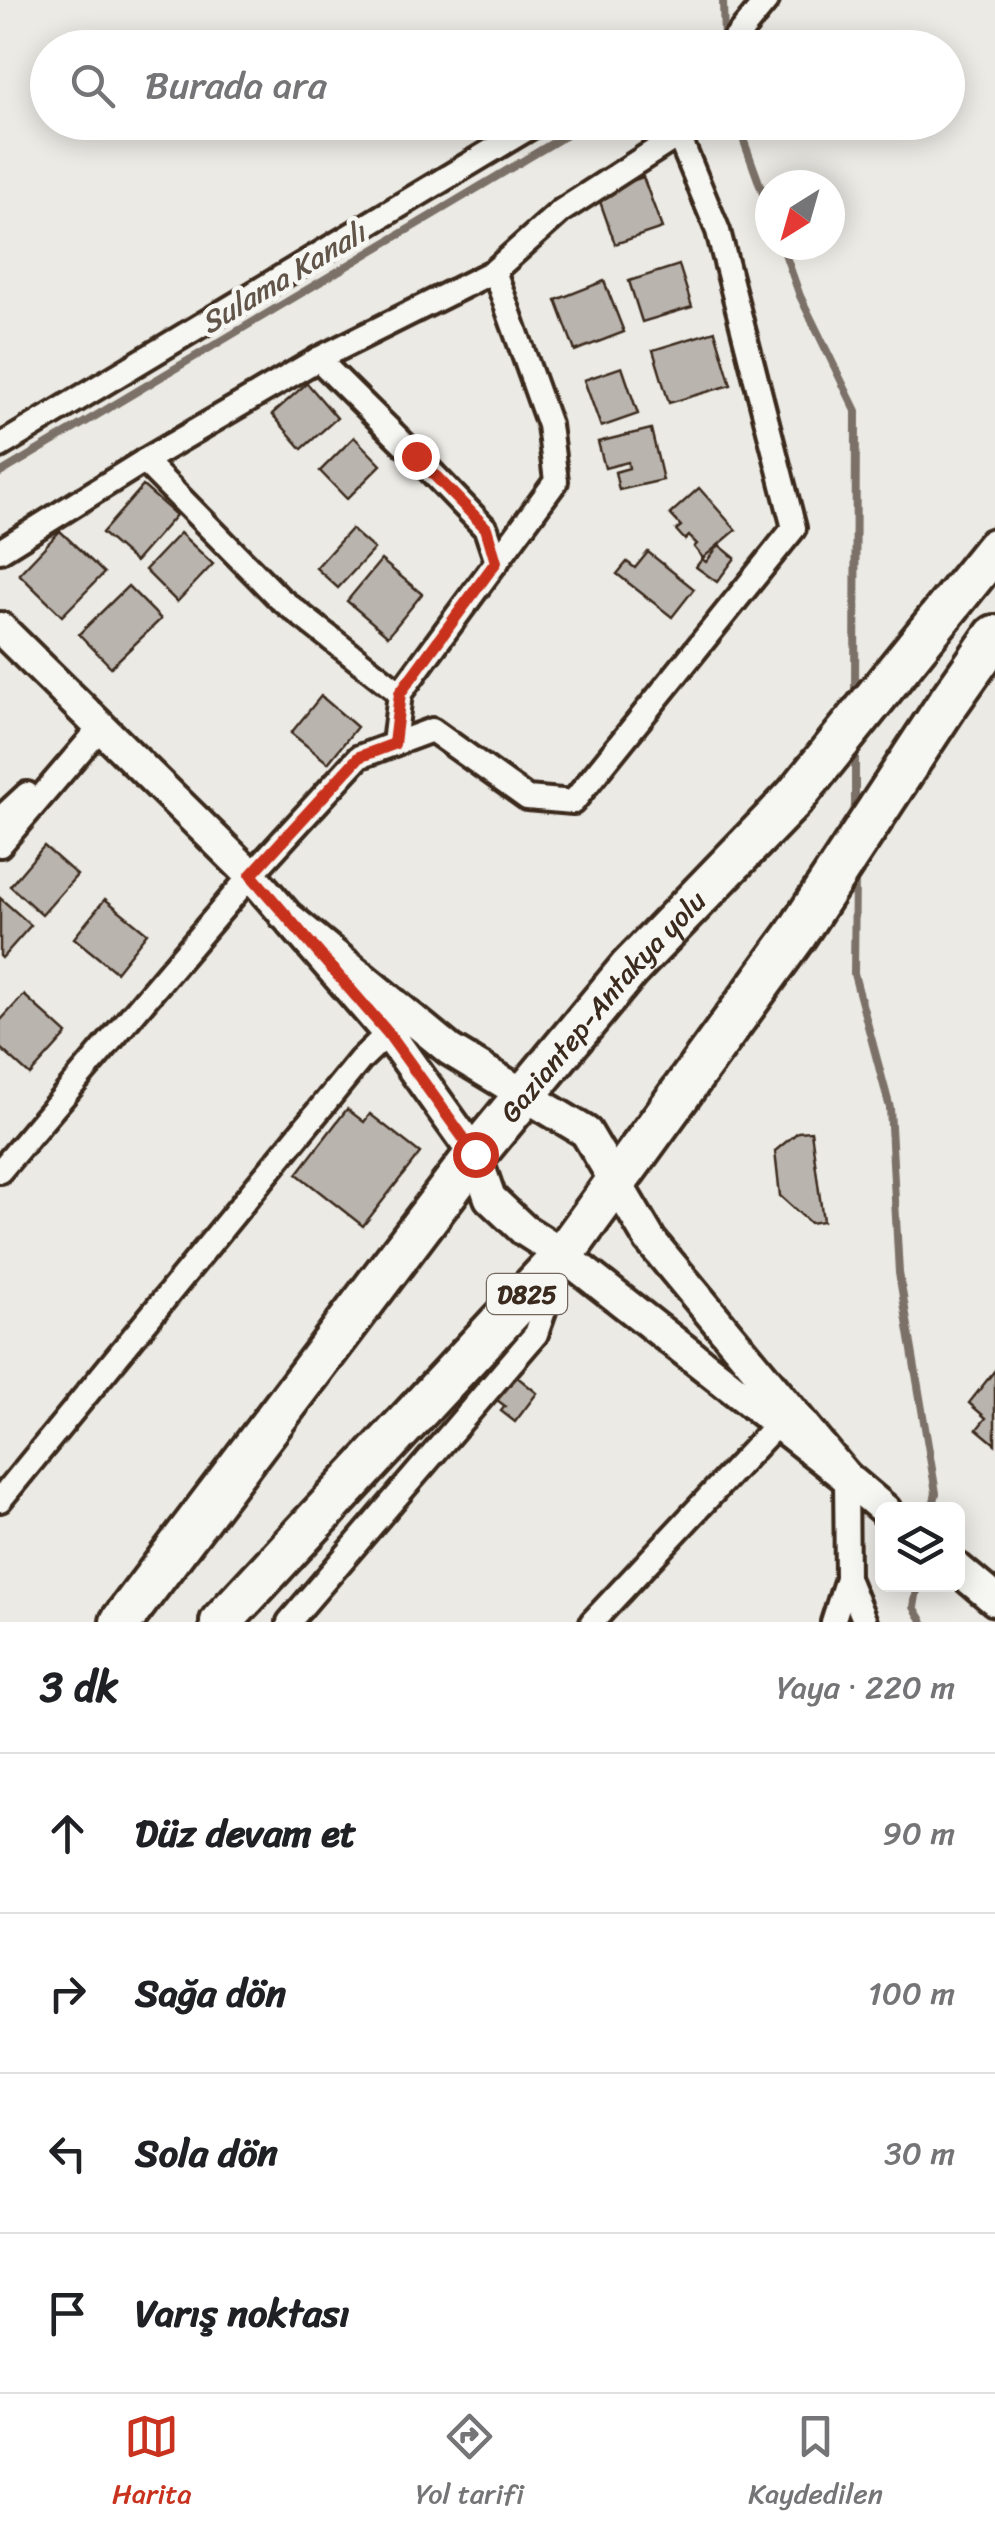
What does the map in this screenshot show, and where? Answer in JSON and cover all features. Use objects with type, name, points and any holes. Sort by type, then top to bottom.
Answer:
[{"type":"highway","name":"Gaziantep-Antakya yolu","points":[[121,1622],[475,1154],[629,969],[794,798],[995,549]]},
{"type":"highway","name":"D825","points":[[221,1622],[563,1255],[795,936],[995,636]]},
{"type":"street","points":[[741,30],[767,0]]},
{"type":"street","points":[[0,446],[509,140]]},
{"type":"street","points":[[0,552],[144,461],[318,359],[494,271],[562,211],[661,140]]},
{"type":"street","points":[[0,1171],[251,875],[359,757],[432,730],[527,798],[573,802],[794,528],[718,231],[681,140]]},
{"type":"street","points":[[394,744],[400,693],[556,481],[548,425],[494,271]]},
{"type":"street","points":[[318,359],[486,528],[496,562]]},
{"type":"street","points":[[144,461],[278,598],[400,693]]},
{"type":"street","points":[[0,628],[251,875],[388,1033],[475,1154],[490,1198],[524,1230],[563,1255],[876,1502]]},
{"type":"street","points":[[0,820],[100,728]]},
{"type":"street","points":[[0,845],[100,728]]},
{"type":"street","points":[[284,914],[450,1050],[586,1132],[650,1240],[846,1477],[847,1578],[833,1622]]},
{"type":"street","points":[[0,1500],[348,1075],[388,1033]]},
{"type":"street","points":[[289,1622],[536,1334],[563,1255]]},
{"type":"street","points":[[592,1622],[778,1423]]},
{"type":"street","points":[[965,1575],[989,1595]]},
{"type":"street","points":[[847,1578],[864,1622]]},
{"type":"building","points":[[643,177],[662,228],[615,244],[597,193]]},
{"type":"building","points":[[679,265],[692,307],[642,322],[629,281]]},
{"type":"building","points":[[604,281],[624,332],[575,351],[556,300]]},
{"type":"building","points":[[715,331],[731,385],[669,403],[653,350]]},
{"type":"building","points":[[622,367],[638,414],[601,427],[584,380]]},
{"type":"building","points":[[307,383],[337,418],[302,449],[272,414]]},
{"type":"building","points":[[651,429],[663,480],[619,490],[615,472],[629,468],[628,462],[605,468],[598,442]]},
{"type":"building","points":[[354,437],[381,465],[347,499],[320,471]]},
{"type":"building","points":[[143,486],[176,515],[135,562],[102,533]]},
{"type":"building","points":[[699,488],[736,530],[703,558],[694,547],[697,544],[689,536],[685,540],[676,530],[681,526],[670,514]]},
{"type":"building","points":[[351,529],[374,549],[338,588],[316,568]]},
{"type":"building","points":[[60,531],[104,573],[62,616],[19,574]]},
{"type":"building","points":[[180,533],[213,564],[177,602],[145,570]]},
{"type":"building","points":[[719,545],[735,558],[717,582],[696,567],[702,559],[706,562]]},
{"type":"building","points":[[648,552],[694,589],[672,617],[617,574],[627,562],[635,568]]},
{"type":"building","points":[[381,560],[422,594],[388,636],[347,601]]},
{"type":"building","points":[[128,586],[161,619],[111,667],[79,634]]},
{"type":"building","points":[[321,696],[357,727],[328,763],[291,733]]},
{"type":"building","points":[[44,846],[77,875],[42,915],[10,886]]},
{"type":"building","points":[[0,898],[31,925],[2,958],[0,956]]},
{"type":"building","points":[[105,899],[147,933],[116,972],[74,938]]},
{"type":"building","points":[[24,995],[67,1034],[30,1075],[0,1048],[0,1021]]},
{"type":"building","points":[[347,1109],[364,1122],[370,1114],[420,1153],[363,1226],[297,1174]]},
{"type":"building","points":[[811,1131],[823,1221],[810,1223],[780,1196],[775,1151],[798,1132]]},
{"type":"building","points":[[995,1370],[995,1444],[977,1429],[986,1418],[969,1403]]},
{"type":"building","points":[[516,1376],[537,1393],[515,1422],[501,1411],[505,1406],[497,1400]]},
{"type":"waterway","points":[[723,0],[724,30]]},
{"type":"waterway","name":"Sulama Kanalı","points":[[0,473],[558,140]]},
{"type":"waterway","points":[[744,140],[755,172]]},
{"type":"waterway","points":[[787,260],[800,296],[856,411],[855,698]]},
{"type":"waterway","points":[[855,747],[855,818]]},
{"type":"waterway","points":[[855,872],[854,974],[890,1108],[899,1273],[936,1493],[934,1502]]},
{"type":"waterway","points":[[917,1592],[914,1607],[923,1622]]},
{"type":"route","points":[[416,456],[486,528],[496,562],[400,693],[394,744],[359,757],[251,875],[388,1033],[475,1154]]}]
